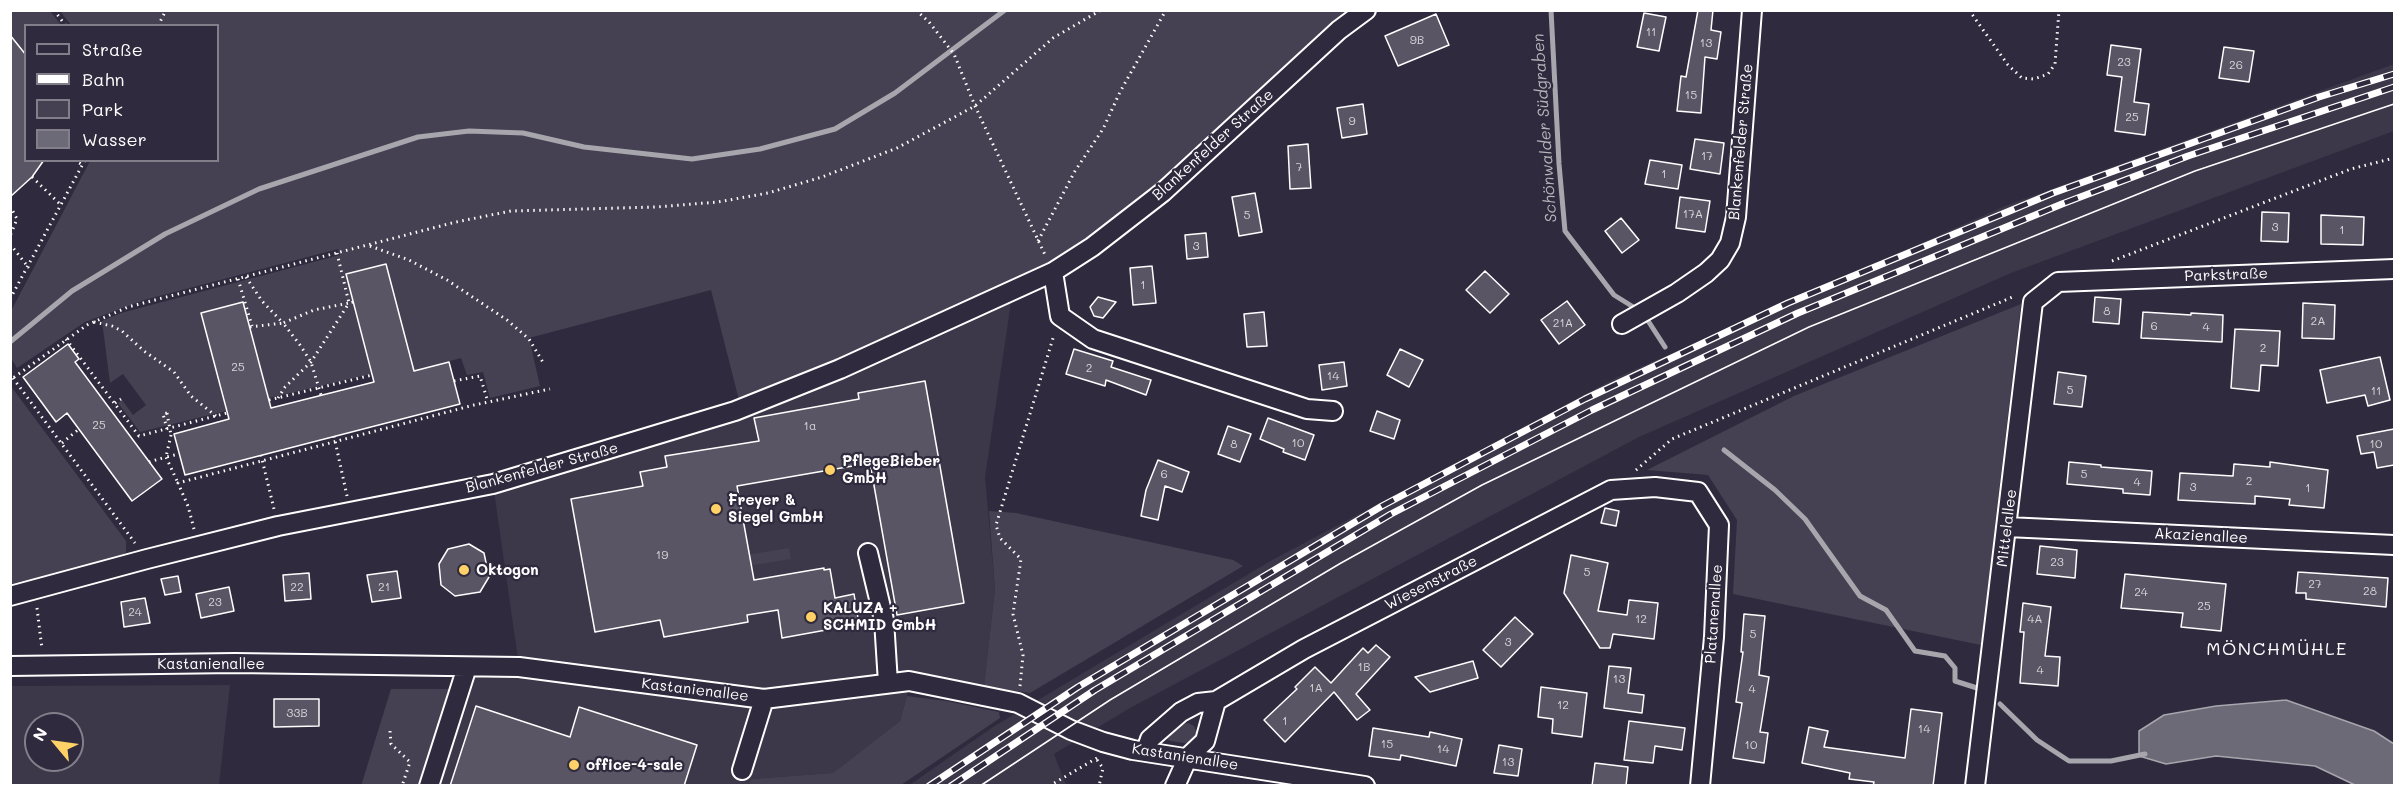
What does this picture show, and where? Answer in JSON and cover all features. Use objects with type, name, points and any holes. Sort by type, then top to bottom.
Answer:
[{"type":"street","name":"Blankenfelder Straße","points":[[10,596],[278,526],[493,484],[735,411],[840,369],[1053,272],[1092,247],[1163,192],[1339,30],[1366,10]]},
{"type":"street","name":"Blankenfelder Straße","points":[[1622,324],[1677,293],[1706,273],[1720,260],[1730,243],[1736,217],[1752,10]]},
{"type":"street","name":"Parkstraße","points":[[2058,282],[2394,270]]},
{"type":"street","points":[[1053,272],[1060,316],[1093,339],[1307,409],[1333,411]]},
{"type":"street","name":"Mittelallee","points":[[1976,786],[2033,302],[2058,282]]},
{"type":"street","name":"Wiesenstraße","points":[[1146,752],[1150,739],[1181,712],[1198,703],[1216,701],[1304,649],[1611,490],[1655,487]]},
{"type":"street","name":"Platanenallee","points":[[1655,487],[1698,492],[1719,525],[1714,637],[1700,786]]},
{"type":"street","name":"Akazienallee","points":[[2007,527],[2394,545]]},
{"type":"street","points":[[868,553],[884,620],[888,683]]},
{"type":"street","name":"Kastanienallee","points":[[10,666],[235,663],[519,667],[764,699],[909,681],[1018,703],[1071,730],[1103,742],[1146,752],[1365,786]]},
{"type":"street","points":[[429,786],[467,667]]},
{"type":"street","points":[[742,770],[764,699]]},
{"type":"street","points":[[1174,786],[1188,757],[1205,741],[1216,701]]},
{"type":"path","points":[[54,10],[64,24]]},
{"type":"path","points":[[159,24],[165,10]]},
{"type":"path","points":[[916,10],[929,22],[954,54],[975,106],[1053,272]]},
{"type":"path","points":[[147,559],[12,376],[93,322],[128,307],[456,222],[511,211],[656,207],[718,202],[768,193],[822,177],[897,148],[975,106],[1053,38],[1101,10]]},
{"type":"path","points":[[1038,241],[1075,171],[1103,129],[1120,92],[1166,10]]},
{"type":"path","points":[[1969,10],[2008,65],[2022,78],[2034,79],[2048,74],[2055,64],[2059,10]]},
{"type":"path","points":[[2101,265],[2350,169],[2394,158]]},
{"type":"path","points":[[78,162],[83,165]]},
{"type":"path","points":[[10,299],[29,268],[84,162]]},
{"type":"path","points":[[32,177],[62,205]]},
{"type":"path","points":[[10,206],[17,219],[10,236]]},
{"type":"path","points":[[10,244],[29,268]]},
{"type":"path","points":[[369,245],[409,260],[447,280],[507,320],[529,339],[543,364]]},
{"type":"path","points":[[278,398],[285,387],[311,362],[351,302],[337,253]]},
{"type":"path","points":[[246,277],[262,302],[300,345],[311,362],[321,395]]},
{"type":"path","points":[[238,279],[251,326],[282,323],[314,310],[351,302]]},
{"type":"path","points":[[1611,490],[1672,439],[2017,295]]},
{"type":"path","points":[[1018,703],[1023,655],[1013,614],[1021,559],[1000,538],[996,525],[1060,316]]},
{"type":"path","points":[[93,322],[112,326],[122,331],[144,351],[174,372],[191,396],[216,416]]},
{"type":"path","points":[[66,339],[139,436],[227,413]]},
{"type":"path","points":[[269,400],[372,375]]},
{"type":"path","points":[[454,381],[480,376],[488,402]]},
{"type":"path","points":[[178,483],[488,402],[550,389]]},
{"type":"path","points":[[115,403],[121,399]]},
{"type":"path","points":[[166,429],[164,414],[167,413],[171,435],[166,457],[188,506],[198,546]]},
{"type":"path","points":[[62,443],[79,429]]},
{"type":"path","points":[[334,436],[351,511]]},
{"type":"path","points":[[149,462],[179,454]]},
{"type":"path","points":[[261,455],[278,526]]},
{"type":"path","points":[[37,590],[38,625],[45,666]]},
{"type":"path","points":[[390,731],[391,744],[410,762],[402,786]]},
{"type":"path","points":[[1049,786],[1097,760],[1103,768],[1099,786]]},
{"type":"shaded area","points":[[2394,64],[2394,131],[2011,273],[1639,437],[1130,708],[1054,754],[1066,785],[908,786],[993,727],[1272,560],[1618,377],[2005,206]]},
{"type":"shaded area","points":[[1013,289],[985,477],[995,589],[984,686],[909,681],[900,721],[833,773],[751,779],[749,786],[420,786],[458,667],[519,666],[493,484],[735,411]]},
{"type":"shaded area","points":[[230,685],[219,785],[11,785],[11,686]]},
{"type":"green space","points":[[11,11],[50,11],[60,24],[24,24],[24,54],[11,35]]},
{"type":"green space","points":[[60,11],[1362,11],[1160,191],[1047,271],[741,408],[711,290],[529,338],[540,386],[490,398],[483,372],[467,375],[461,358],[414,371],[385,264],[346,274],[371,374],[269,398],[243,302],[202,313],[226,411],[140,432],[118,403],[122,400],[133,415],[146,405],[123,374],[110,383],[102,321],[121,313],[340,255],[338,249],[144,300],[85,322],[17,368],[11,358],[10,313],[89,162],[219,162],[219,24],[70,24]]},
{"type":"green space","points":[[2021,304],[1981,645],[1733,594],[1737,520],[1708,475],[1647,470],[1794,396]]},
{"type":"green space","points":[[10,385],[126,541],[126,552],[122,558],[11,584]]},
{"type":"green space","points":[[989,511],[1016,513],[1233,560],[1243,566],[1030,693],[984,686],[995,589]]},
{"type":"green space","points":[[789,548],[791,559],[748,566],[746,555]]},
{"type":"green space","points":[[391,689],[451,689],[420,785],[361,786]]},
{"type":"green space","points":[[907,696],[999,712],[1000,718],[901,785],[749,785],[751,779],[833,773],[900,721]]},
{"type":"green space","points":[[1188,723],[1194,726],[1196,731],[1195,739],[1190,744],[1170,741],[1166,738],[1181,725]]},
{"type":"water","points":[[2286,700],[2374,731],[2394,744],[2394,785],[2355,785],[2315,766],[2216,756],[2166,764],[2139,756],[2139,731],[2164,715],[2216,706]]},
{"type":"building","points":[[1698,10],[1713,10],[1711,30],[1721,32],[1717,59],[1705,57],[1701,113],[1677,111],[1681,76],[1686,77]]},
{"type":"building","points":[[1644,13],[1666,17],[1659,51],[1637,47]]},
{"type":"building","points":[[1436,14],[1449,45],[1398,66],[1385,36]]},
{"type":"building","points":[[10,35],[24,52],[24,162],[43,162],[32,177],[10,197]]},
{"type":"building","points":[[2111,45],[2141,49],[2134,102],[2149,104],[2145,135],[2115,131],[2122,77],[2107,75]]},
{"type":"building","points":[[2224,47],[2254,51],[2249,82],[2219,78]]},
{"type":"building","points":[[1363,104],[1367,134],[1342,138],[1337,108]]},
{"type":"building","points":[[1695,139],[1724,143],[1720,174],[1690,169]]},
{"type":"building","points":[[1308,144],[1311,188],[1290,189],[1288,146]]},
{"type":"building","points":[[1650,160],[1682,165],[1678,189],[1645,184]]},
{"type":"building","points":[[1255,193],[1262,232],[1239,236],[1232,197]]},
{"type":"building","points":[[1680,197],[1710,201],[1705,232],[1676,228]]},
{"type":"building","points":[[2262,212],[2289,213],[2288,242],[2261,241]]},
{"type":"building","points":[[2321,215],[2364,217],[2363,245],[2321,244]]},
{"type":"building","points":[[1621,218],[1639,240],[1622,253],[1605,231]]},
{"type":"building","points":[[1206,233],[1208,257],[1187,259],[1185,235]]},
{"type":"building","points":[[386,264],[414,371],[449,362],[460,404],[185,475],[174,434],[229,419],[201,313],[243,302],[271,408],[374,382],[346,274]]},
{"type":"building","points":[[1152,266],[1156,303],[1133,305],[1130,268]]},
{"type":"building","points":[[1485,271],[1509,294],[1490,313],[1466,290]]},
{"type":"building","points":[[1098,297],[1116,302],[1103,318],[1094,316],[1090,307]]},
{"type":"building","points":[[2095,297],[2121,299],[2119,324],[2093,322]]},
{"type":"building","points":[[1567,301],[1585,325],[1559,344],[1541,320]]},
{"type":"building","points":[[2303,303],[2335,305],[2334,339],[2302,338]]},
{"type":"building","points":[[1264,312],[1267,346],[1247,347],[1244,314]]},
{"type":"building","points":[[2143,312],[2223,315],[2222,342],[2141,338]]},
{"type":"building","points":[[2235,329],[2280,331],[2278,366],[2261,365],[2259,391],[2231,388]]},
{"type":"building","points":[[68,344],[79,359],[75,362],[162,479],[132,501],[67,413],[56,422],[23,377]]},
{"type":"building","points":[[1074,349],[1113,361],[1111,367],[1151,380],[1146,395],[1106,380],[1105,386],[1066,374]]},
{"type":"building","points":[[1400,349],[1423,360],[1409,387],[1387,375]]},
{"type":"building","points":[[2380,357],[2390,400],[2368,406],[2365,395],[2327,403],[2320,370]]},
{"type":"building","points":[[1344,362],[1347,386],[1322,390],[1319,365]]},
{"type":"building","points":[[2058,372],[2086,376],[2082,407],[2054,404]]},
{"type":"building","points":[[925,381],[964,603],[897,615],[870,463],[737,486],[754,580],[824,568],[824,570],[830,569],[835,598],[854,594],[859,624],[782,638],[778,610],[747,615],[748,622],[664,637],[660,620],[595,632],[571,499],[643,486],[640,472],[667,467],[665,456],[759,441],[754,418],[859,399],[858,393]]},
{"type":"building","points":[[1377,411],[1400,420],[1394,439],[1370,431]]},
{"type":"building","points":[[1268,418],[1314,435],[1305,460],[1283,452],[1284,449],[1260,439]]},
{"type":"building","points":[[1228,426],[1251,434],[1240,462],[1218,454]]},
{"type":"building","points":[[2394,429],[2394,465],[2377,468],[2374,452],[2361,454],[2357,436]]},
{"type":"building","points":[[1158,460],[1189,472],[1182,492],[1165,486],[1158,520],[1141,516],[1146,490]]},
{"type":"building","points":[[2069,462],[2152,471],[2150,495],[2123,493],[2123,489],[2067,484]]},
{"type":"building","points":[[2270,462],[2328,470],[2324,508],[2289,505],[2290,499],[2255,496],[2255,504],[2178,500],[2180,473],[2233,476],[2234,464],[2270,467]]},
{"type":"building","points":[[1605,508],[1619,511],[1616,526],[1601,523]]},
{"type":"building","name":"Oktogon","points":[[469,544],[484,553],[489,577],[480,592],[455,596],[441,585],[439,564],[448,549]]},
{"type":"building","points":[[2040,546],[2077,550],[2075,578],[2037,574]]},
{"type":"building","points":[[1571,555],[1608,563],[1598,611],[1627,615],[1629,600],[1658,603],[1654,639],[1613,634],[1610,648],[1600,648],[1564,593]]},
{"type":"building","points":[[397,571],[401,598],[372,602],[367,575]]},
{"type":"building","points":[[2298,572],[2388,578],[2386,607],[2306,599],[2306,593],[2296,593]]},
{"type":"building","points":[[309,573],[311,599],[285,601],[283,575]]},
{"type":"building","points":[[2125,574],[2226,584],[2221,631],[2181,627],[2183,613],[2121,608]]},
{"type":"building","points":[[178,576],[181,592],[165,595],[161,579]]},
{"type":"building","points":[[229,587],[234,611],[201,618],[196,594]]},
{"type":"building","points":[[145,598],[150,623],[124,627],[121,602]]},
{"type":"building","points":[[2023,603],[2051,607],[2045,656],[2060,657],[2058,686],[2020,683],[2024,632],[2020,632]]},
{"type":"building","points":[[1744,614],[1765,616],[1759,675],[1769,677],[1760,732],[1768,733],[1764,763],[1733,758],[1742,703],[1736,702],[1743,652],[1741,652]]},
{"type":"building","points":[[1515,617],[1533,634],[1501,667],[1483,650]]},
{"type":"building","points":[[1376,645],[1390,657],[1356,694],[1370,710],[1357,720],[1334,692],[1285,742],[1264,720],[1297,689],[1295,687],[1315,667],[1331,683],[1363,648],[1368,653]]},
{"type":"building","points":[[1473,661],[1478,678],[1430,692],[1415,677]]},
{"type":"building","points":[[1609,666],[1631,668],[1628,693],[1644,695],[1642,713],[1604,708]]},
{"type":"building","points":[[1541,687],[1587,693],[1582,737],[1552,733],[1553,719],[1538,717]]},
{"type":"building","points":[[274,699],[319,699],[319,726],[274,727]]},
{"type":"building","name":"office-4-sale","points":[[476,706],[570,737],[579,707],[697,745],[684,786],[450,786]]},
{"type":"building","points":[[1911,709],[1942,713],[1933,786],[1873,786],[1874,782],[1849,779],[1850,773],[1802,763],[1809,727],[1828,731],[1824,747],[1905,758]]},
{"type":"building","points":[[1629,721],[1685,728],[1682,750],[1655,746],[1653,763],[1624,760]]},
{"type":"building","points":[[1373,728],[1429,737],[1430,732],[1462,739],[1456,766],[1401,755],[1400,760],[1369,756]]},
{"type":"building","points":[[1499,745],[1522,749],[1518,776],[1494,773]]},
{"type":"building","points":[[1595,763],[1628,767],[1626,786],[1592,786]]},
{"type":"waterway","points":[[10,342],[72,291],[165,234],[259,189],[418,137],[469,131],[523,133],[584,147],[692,159],[760,149],[835,129],[895,93],[1005,10]]},
{"type":"waterway","name":"Schönwalder Südgraben","points":[[1551,10],[1565,231],[1614,295],[1643,313],[1665,347]]},
{"type":"waterway","name":"Schönwalder Südgraben","points":[[1724,450],[1775,490],[1805,519],[1860,596],[1886,610],[1915,651],[1945,656],[1955,668],[1955,681],[1977,688]]},
{"type":"waterway","name":"Schönwalder Südgraben","points":[[2000,704],[2037,740],[2069,761],[2111,761],[2145,754]]},
{"type":"tram line","points":[[980,786],[1110,700],[1341,563],[1482,485],[1809,327],[2195,171],[2394,104]]},
{"type":"railway","points":[[929,786],[1078,687],[1382,506],[1585,399],[1788,303],[2053,193],[2319,97],[2394,74]]},
{"type":"railway","points":[[951,786],[1095,690],[1391,514],[1592,410],[1798,313],[2062,204],[2188,156],[2394,87]]},
{"type":"place","name":"PflegeBieber GmbH","points":[[830,470]]},
{"type":"place","name":"Freyer & Siegel GmbH","points":[[716,509]]},
{"type":"place","name":"Oktogon","points":[[464,570]]},
{"type":"place","name":"KALUZA + SCHMID GmbH","points":[[811,617]]},
{"type":"place","name":"office-4-sale","points":[[574,765]]},
{"type":"district","name":"MÖNCHMÜHLE","points":[[2277,649]]}]
